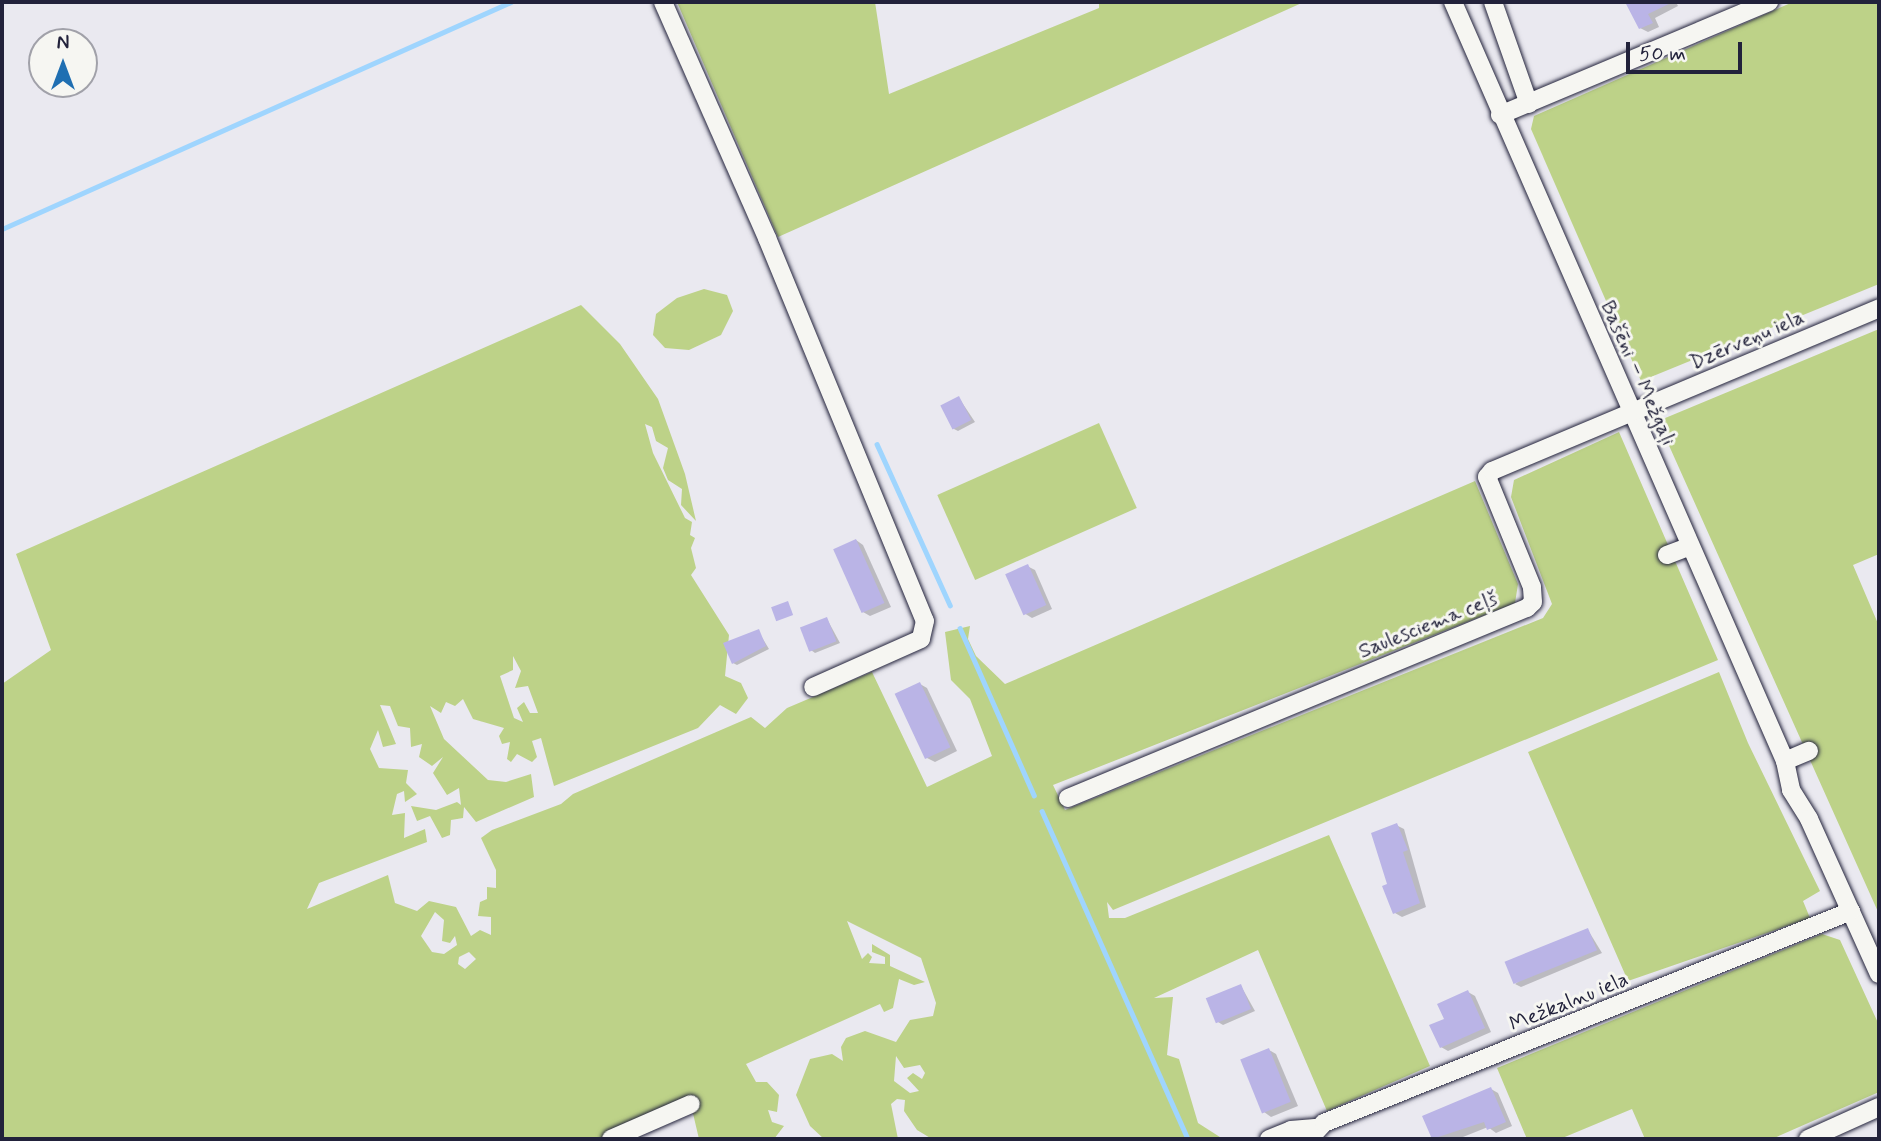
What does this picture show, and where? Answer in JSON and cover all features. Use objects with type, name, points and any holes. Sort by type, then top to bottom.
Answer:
[{"type":"street","points":[[663,2],[767,238],[925,621],[921,639],[813,687]]},
{"type":"street","name":"Bašēni – Mežgaļi","points":[[1453,2],[1500,115],[1785,761],[1802,785],[1810,819],[1877,962]]},
{"type":"street","points":[[1493,2],[1529,104]]},
{"type":"street","points":[[1500,115],[1769,2]]},
{"type":"street","name":"Dzērveņu iela","points":[[1632,414],[1879,308]]},
{"type":"street","name":"Saulesciema ceļš","points":[[1068,798],[1527,608],[1533,602],[1532,587],[1487,477],[1492,471],[1632,414]]},
{"type":"street","points":[[1667,555],[1690,546]]},
{"type":"street","points":[[1785,761],[1809,751]]},
{"type":"street","name":"Mežkalnu iela","points":[[1269,1139],[1291,1130],[1312,1134],[1851,911]]},
{"type":"street","points":[[611,1139],[691,1104]]},
{"type":"street","points":[[1808,1139],[1879,1107]]},
{"type":"green space","points":[[677,2],[875,2],[889,94],[1099,8],[1099,2],[1304,2],[778,237]]},
{"type":"green space","points":[[1793,2],[1879,2],[1879,284],[1641,381],[1531,129],[1534,116]]},
{"type":"green space","points":[[704,289],[727,295],[733,311],[721,335],[689,350],[665,348],[653,335],[656,314],[677,298]]},
{"type":"green space","points":[[581,305],[620,344],[658,399],[685,474],[696,521],[681,505],[682,489],[668,480],[663,468],[668,448],[656,441],[652,427],[645,424],[653,453],[685,518],[692,522],[690,535],[695,538],[691,548],[696,568],[691,575],[729,635],[725,676],[741,683],[748,698],[736,714],[720,705],[698,728],[554,786],[541,738],[532,741],[537,757],[532,762],[517,754],[511,762],[507,759],[510,742],[502,744],[499,736],[504,728],[473,719],[463,699],[455,706],[446,702],[441,713],[430,706],[444,739],[488,780],[506,782],[531,774],[534,797],[476,822],[464,807],[463,818],[451,820],[450,835],[442,838],[430,816],[417,821],[411,806],[436,810],[457,802],[461,805],[459,788],[447,795],[433,773],[443,757],[432,766],[419,757],[422,744],[411,747],[410,728],[398,726],[390,706],[380,705],[396,744],[383,747],[378,730],[370,749],[379,768],[408,770],[406,783],[417,794],[405,802],[404,791],[397,794],[392,815],[405,813],[404,838],[425,829],[427,842],[319,883],[307,909],[388,875],[395,903],[417,911],[429,901],[456,907],[471,936],[480,930],[491,935],[491,917],[478,916],[480,902],[487,899],[487,887],[496,888],[496,870],[481,838],[492,830],[561,804],[573,794],[751,717],[765,728],[787,708],[872,672],[927,787],[992,756],[970,699],[951,680],[945,632],[970,626],[968,639],[976,656],[1005,684],[1475,481],[1518,584],[1515,603],[1053,785],[1065,810],[1543,618],[1552,604],[1511,497],[1514,480],[1619,432],[1718,660],[1113,910],[1107,902],[1109,918],[1125,918],[1329,835],[1430,1066],[1327,1111],[1258,950],[1154,998],[1173,997],[1167,1055],[1179,1059],[1198,1123],[1223,1139],[932,1139],[917,1130],[904,1111],[905,1100],[897,1099],[891,1104],[898,1139],[824,1139],[810,1126],[796,1095],[810,1059],[832,1054],[843,1061],[841,1047],[846,1038],[865,1031],[896,1042],[910,1020],[933,1016],[936,1003],[921,958],[847,921],[862,959],[868,953],[872,957],[869,963],[885,964],[885,957],[872,952],[872,944],[890,955],[890,966],[925,982],[914,985],[899,979],[893,1008],[884,1012],[880,1004],[746,1064],[756,1082],[767,1082],[779,1095],[777,1112],[768,1110],[772,1122],[784,1126],[774,1139],[699,1139],[691,1105],[611,1139],[2,1139],[2,684],[51,650],[16,554]],"holes":[[[513,656],[521,671],[515,688],[528,686],[538,713],[530,713],[524,702],[517,708],[523,722],[514,718],[500,676],[513,670]],[[435,912],[444,920],[442,941],[450,943],[455,936],[457,945],[444,954],[432,952],[421,936]],[[469,952],[476,959],[465,969],[458,964],[459,957]],[[896,1056],[904,1068],[920,1065],[925,1073],[922,1079],[913,1073],[907,1078],[919,1091],[910,1093],[894,1081]]]},
{"type":"green space","points":[[1879,329],[1879,554],[1853,565],[1879,626],[1879,914],[1658,421]]},
{"type":"green space","points":[[1099,423],[1137,508],[975,580],[937,495]]},
{"type":"green space","points":[[1719,672],[1748,743],[1820,891],[1803,901],[1810,918],[1628,981],[1528,752]]},
{"type":"green space","points":[[1822,934],[1840,940],[1879,1025],[1879,1092],[1772,1139],[1645,1139],[1632,1109],[1560,1139],[1527,1139],[1497,1068]]},
{"type":"building","points":[[1625,2],[1673,2],[1648,14],[1653,23],[1639,29]]},
{"type":"building","points":[[959,396],[971,420],[953,430],[940,406]]},
{"type":"building","points":[[856,539],[884,603],[862,613],[833,549]]},
{"type":"building","points":[[1028,564],[1046,605],[1023,615],[1005,574]]},
{"type":"building","points":[[788,601],[793,615],[776,621],[771,607]]},
{"type":"building","points":[[827,617],[836,641],[809,652],[800,627]]},
{"type":"building","points":[[759,629],[766,646],[732,664],[723,643]]},
{"type":"building","points":[[920,682],[950,747],[925,759],[895,694]]},
{"type":"building","points":[[1397,823],[1408,850],[1403,852],[1420,903],[1393,914],[1382,886],[1387,884],[1371,833]]},
{"type":"building","points":[[1588,928],[1597,950],[1514,984],[1505,962]]},
{"type":"building","points":[[1241,984],[1251,1009],[1216,1023],[1206,998]]},
{"type":"building","points":[[1468,990],[1485,1028],[1440,1048],[1429,1025],[1444,1019],[1437,1004]]},
{"type":"building","points":[[1269,1048],[1291,1102],[1262,1113],[1240,1060]]},
{"type":"building","points":[[1491,1087],[1506,1122],[1487,1130],[1484,1122],[1432,1139],[1422,1116]]},
{"type":"waterway","points":[[2,229],[511,2]]},
{"type":"waterway","points":[[877,444],[950,605]]},
{"type":"waterway","points":[[960,628],[1034,795]]},
{"type":"waterway","points":[[1042,811],[1188,1139]]}]
